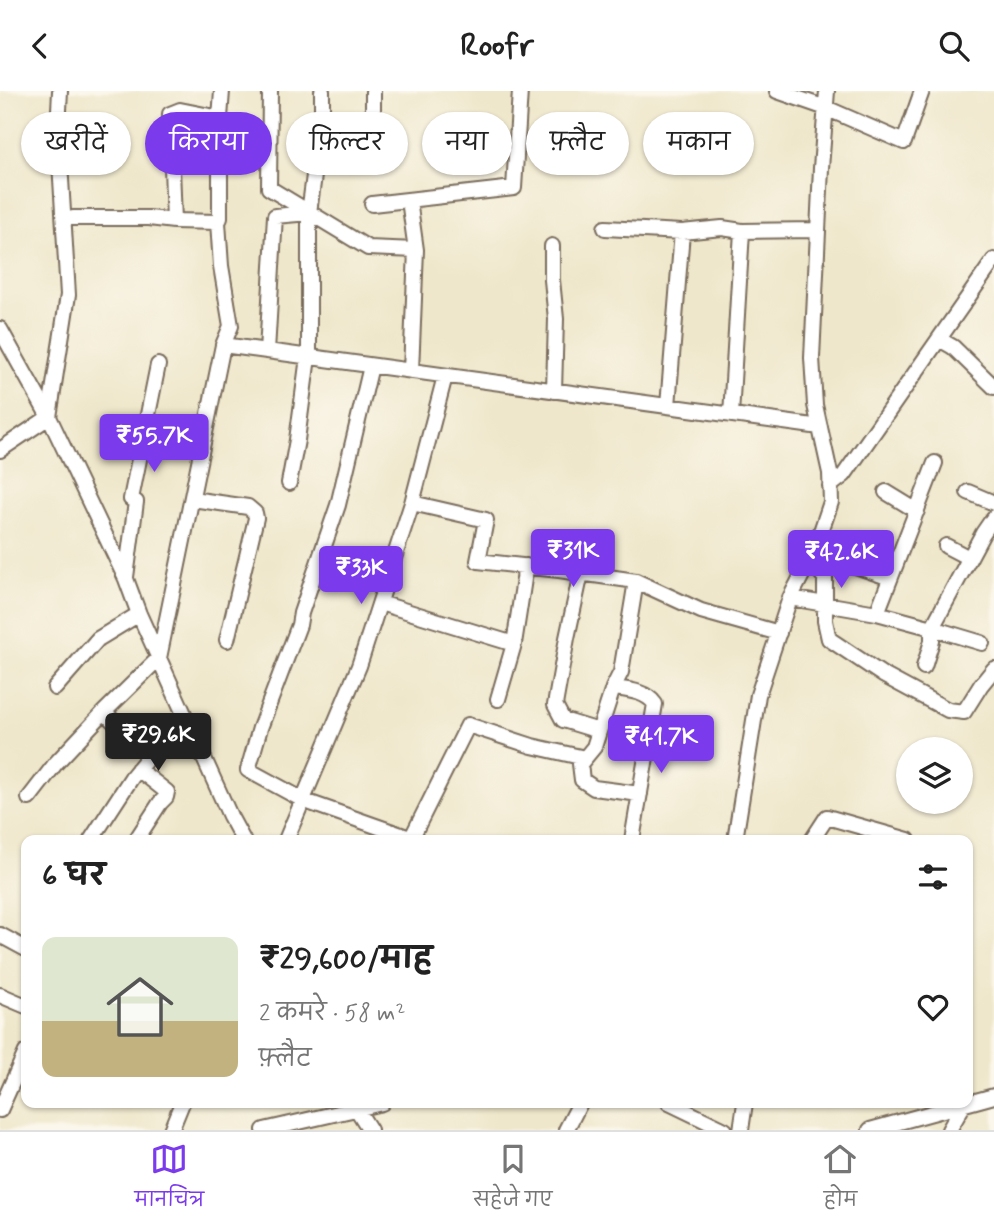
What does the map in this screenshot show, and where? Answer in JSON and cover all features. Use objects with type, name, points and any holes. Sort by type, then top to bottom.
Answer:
[{"type":"street","points":[[0,450],[49,417],[68,295],[58,128],[60,91]]},
{"type":"street","points":[[220,112],[222,91]]},
{"type":"street","points":[[270,91],[269,188],[368,248],[416,250]]},
{"type":"street","points":[[289,483],[298,440],[309,357],[309,213],[321,115],[321,91]]},
{"type":"street","points":[[373,91],[373,112]]},
{"type":"street","points":[[372,204],[514,188],[520,91]]},
{"type":"street","points":[[777,91],[826,108],[904,142],[922,91]]},
{"type":"street","points":[[736,835],[758,695],[790,599],[812,556],[831,502],[830,473],[816,405],[812,358],[827,91]]},
{"type":"street","points":[[172,175],[174,221]]},
{"type":"street","points":[[29,798],[56,763],[159,657],[223,345],[231,326],[221,266],[218,222],[220,175]]},
{"type":"street","points":[[409,200],[416,250],[411,371]]},
{"type":"street","points":[[267,351],[275,216],[309,213]]},
{"type":"street","points":[[74,218],[218,222]]},
{"type":"street","points":[[606,228],[682,232],[723,228],[818,230]]},
{"type":"street","points":[[730,415],[742,230]]},
{"type":"street","points":[[668,406],[682,232]]},
{"type":"street","points":[[552,246],[556,319],[554,391]]},
{"type":"street","points":[[830,485],[845,475],[994,260]]},
{"type":"street","points":[[0,330],[49,417],[126,579],[139,614],[240,835]]},
{"type":"street","points":[[939,339],[953,347],[994,387]]},
{"type":"street","points":[[223,345],[820,427]]},
{"type":"street","points":[[126,579],[136,502],[131,499],[158,365]]},
{"type":"street","points":[[371,366],[338,505],[299,625],[260,728],[248,770],[303,800],[402,835]]},
{"type":"street","points":[[288,835],[359,666],[412,503],[445,376]]},
{"type":"street","points":[[877,614],[935,463]]},
{"type":"street","points":[[886,492],[917,511]]},
{"type":"street","points":[[968,492],[994,503]]},
{"type":"street","points":[[192,499],[248,507],[256,513],[227,641]]},
{"type":"street","points":[[412,503],[486,520],[478,561],[636,581],[701,611],[779,633]]},
{"type":"street","points":[[924,667],[932,641],[932,628],[994,517]]},
{"type":"street","points":[[946,546],[969,558]]},
{"type":"street","points":[[812,556],[890,578]]},
{"type":"street","points":[[812,556],[825,577],[829,639],[883,675],[948,710],[964,712],[994,669]]},
{"type":"street","points":[[498,699],[514,644],[526,566]]},
{"type":"street","points":[[581,573],[566,638],[555,705],[563,720],[600,731]]},
{"type":"street","points":[[636,581],[621,672],[613,688],[594,747],[580,764],[582,780],[594,788],[640,794]]},
{"type":"street","points":[[790,599],[877,614],[982,643]]},
{"type":"street","points":[[380,603],[514,644]]},
{"type":"street","points":[[55,688],[99,639],[139,614]]},
{"type":"street","points":[[613,688],[641,693],[650,697],[655,704],[633,835]]},
{"type":"street","points":[[94,835],[145,761],[145,753],[104,712]]},
{"type":"street","points":[[412,835],[468,725],[532,746],[585,758]]},
{"type":"street","points":[[138,769],[167,792],[138,835]]},
{"type":"street","points":[[815,835],[827,817],[883,835]]},
{"type":"street","points":[[0,935],[21,943]]},
{"type":"street","points":[[0,995],[21,1004]]},
{"type":"street","points":[[0,1110],[21,1063]]},
{"type":"street","points":[[973,1102],[994,1096]]},
{"type":"street","points":[[171,1130],[180,1108]]},
{"type":"street","points":[[264,1130],[344,1108]]},
{"type":"street","points":[[357,1108],[370,1130]]},
{"type":"street","points":[[566,1130],[577,1108]]},
{"type":"street","points":[[679,1108],[724,1130]]},
{"type":"street","points":[[741,1130],[744,1108]]},
{"type":"street","points":[[870,1130],[950,1108]]},
{"type":"street","points":[[949,1130],[962,1108]]}]
